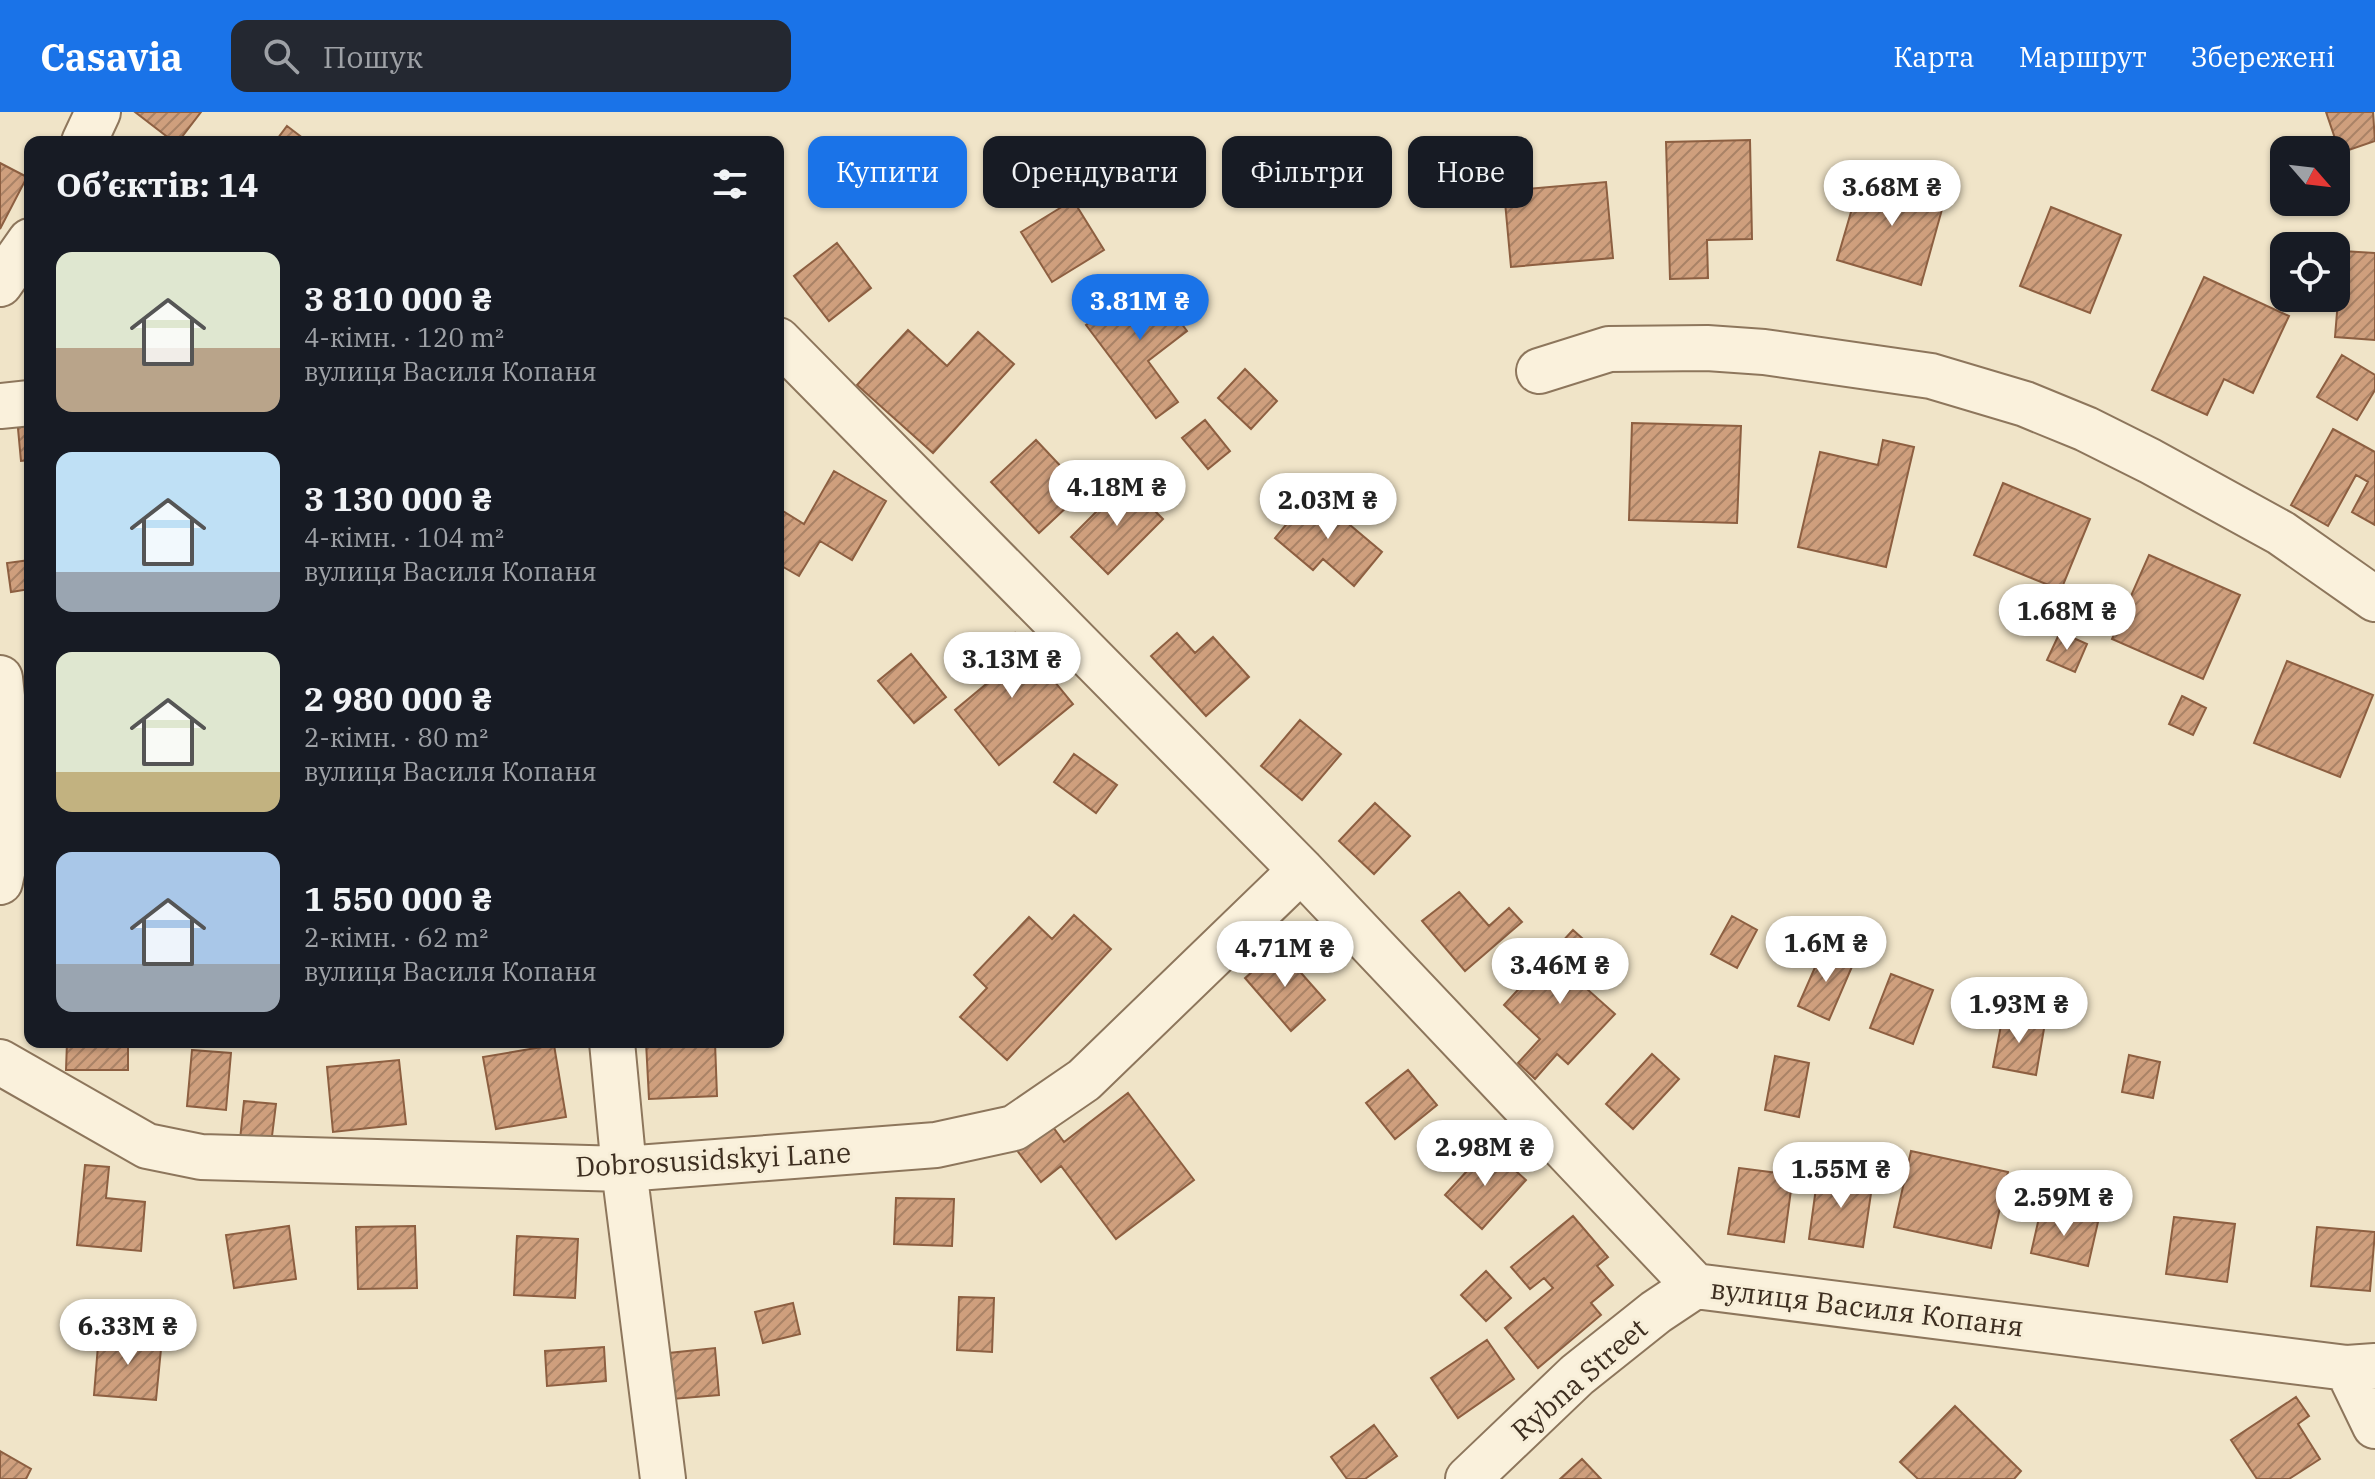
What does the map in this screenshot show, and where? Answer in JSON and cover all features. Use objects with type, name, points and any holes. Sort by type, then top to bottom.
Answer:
[{"type":"street","points":[[87,136],[98,112]]},
{"type":"street","points":[[0,284],[24,250]]},
{"type":"street","name":"вулиця Василя Копаня","points":[[784,346],[1301,870],[1695,1286],[2361,1367],[2375,1426]]},
{"type":"street","points":[[1539,371],[1609,349],[1707,348],[1764,352],[1931,376],[2025,404],[2137,454],[2281,533],[2375,599]]},
{"type":"street","points":[[0,406],[24,404]]},
{"type":"street","points":[[0,678],[15,815],[0,882]]},
{"type":"street","name":"Dobrosusidskyi Lane","points":[[0,1062],[147,1146],[201,1157],[624,1169],[936,1145],[1014,1128],[1084,1080],[1301,870]]},
{"type":"street","points":[[613,1048],[624,1169],[663,1479]]},
{"type":"street","name":"Rybna Street","points":[[1468,1479],[1577,1375],[1656,1312],[1695,1286]]},
{"type":"building","points":[[135,112],[201,112],[183,136],[166,136]]},
{"type":"building","points":[[2326,112],[2373,112],[2375,141],[2350,150],[2350,136],[2334,136]]},
{"type":"building","points":[[287,126],[300,136],[280,136]]},
{"type":"building","points":[[1750,140],[1752,239],[1707,240],[1708,278],[1670,279],[1666,142]]},
{"type":"building","points":[[0,163],[24,175],[24,183],[0,229]]},
{"type":"building","points":[[1863,171],[1946,195],[1921,285],[1837,260]]},
{"type":"building","points":[[1606,182],[1613,258],[1511,267],[1506,208],[1533,208],[1533,188]]},
{"type":"building","points":[[2051,207],[2121,235],[2090,313],[2020,286]]},
{"type":"building","points":[[1060,208],[1078,208],[1104,250],[1052,282],[1021,232]]},
{"type":"building","points":[[837,243],[871,288],[829,321],[794,276]]},
{"type":"building","points":[[2350,251],[2375,253],[2375,340],[2335,337],[2337,312],[2350,312]]},
{"type":"building","points":[[2204,277],[2270,307],[2270,312],[2289,316],[2253,393],[2224,379],[2207,415],[2152,390]]},
{"type":"building","points":[[1148,279],[1187,331],[1148,361],[1178,402],[1156,418],[1086,325]]},
{"type":"building","points":[[908,330],[947,366],[978,332],[1014,364],[933,453],[857,385]]},
{"type":"building","points":[[2342,355],[2375,375],[2375,390],[2357,420],[2317,397]]},
{"type":"building","points":[[1245,369],[1277,401],[1251,429],[1218,398]]},
{"type":"building","points":[[24,417],[24,461],[21,461],[17,418]]},
{"type":"building","points":[[1205,420],[1230,451],[1208,469],[1182,438]]},
{"type":"building","points":[[1632,423],[1741,426],[1737,523],[1629,520]]},
{"type":"building","points":[[2333,429],[2375,452],[2375,525],[2352,512],[2368,482],[2356,475],[2328,526],[2291,505]]},
{"type":"building","points":[[1036,440],[1084,491],[1039,533],[991,482]]},
{"type":"building","points":[[1883,440],[1914,447],[1886,567],[1798,547],[1820,452],[1878,465]]},
{"type":"building","points":[[834,471],[886,501],[852,560],[820,541],[799,576],[784,567],[784,512],[804,524]]},
{"type":"building","points":[[1126,482],[1163,519],[1108,574],[1071,537]]},
{"type":"building","points":[[2003,483],[2090,519],[2061,590],[1974,555]]},
{"type":"building","points":[[1312,493],[1382,552],[1354,586],[1323,559],[1313,570],[1275,538]]},
{"type":"building","points":[[2149,555],[2240,595],[2203,679],[2112,639]]},
{"type":"building","points":[[24,561],[24,590],[11,592],[7,563]]},
{"type":"building","points":[[2060,632],[2087,644],[2075,672],[2047,660]]},
{"type":"building","points":[[1015,633],[1073,704],[999,765],[955,710],[991,680],[977,663]]},
{"type":"building","points":[[1177,633],[1195,653],[1213,637],[1249,677],[1206,716],[1151,656]]},
{"type":"building","points":[[911,654],[946,697],[914,723],[878,681]]},
{"type":"building","points":[[2287,661],[2373,695],[2340,777],[2254,743]]},
{"type":"building","points":[[2182,696],[2206,708],[2193,735],[2169,724]]},
{"type":"building","points":[[1300,720],[1341,754],[1302,800],[1261,766]]},
{"type":"building","points":[[1074,754],[1117,785],[1096,813],[1054,782]]},
{"type":"building","points":[[1375,803],[1410,836],[1374,874],[1339,841]]},
{"type":"building","points":[[1459,892],[1489,926],[1509,908],[1522,922],[1465,971],[1422,921]]},
{"type":"building","points":[[1074,915],[1111,949],[1007,1060],[960,1017],[987,988],[974,975],[1029,917],[1052,939]]},
{"type":"building","points":[[1732,916],[1757,930],[1737,968],[1711,954]]},
{"type":"building","points":[[1573,930],[1601,955],[1578,981],[1615,1014],[1568,1064],[1557,1054],[1535,1079],[1518,1063],[1540,1039],[1504,1005]]},
{"type":"building","points":[[1279,948],[1325,1000],[1291,1031],[1245,978]]},
{"type":"building","points":[[1823,949],[1854,962],[1829,1020],[1798,1006]]},
{"type":"building","points":[[1891,974],[1933,990],[1913,1044],[1870,1028]]},
{"type":"building","points":[[2003,1015],[2045,1023],[2036,1075],[1993,1067]]},
{"type":"building","points":[[67,1048],[128,1048],[128,1070],[66,1070]]},
{"type":"building","points":[[554,1048],[566,1117],[496,1129],[483,1057]]},
{"type":"building","points":[[646,1048],[715,1048],[717,1096],[649,1099]]},
{"type":"building","points":[[192,1050],[231,1053],[226,1110],[187,1106]]},
{"type":"building","points":[[1652,1054],[1679,1079],[1633,1129],[1606,1104]]},
{"type":"building","points":[[2129,1055],[2160,1062],[2153,1098],[2122,1092]]},
{"type":"building","points":[[1775,1056],[1809,1063],[1799,1117],[1765,1110]]},
{"type":"building","points":[[399,1060],[406,1124],[333,1132],[327,1067]]},
{"type":"building","points":[[1408,1070],[1437,1105],[1395,1139],[1366,1103]]},
{"type":"building","points":[[1128,1093],[1194,1180],[1116,1239],[1061,1166],[1041,1182],[1016,1149],[1050,1123],[1064,1142]]},
{"type":"building","points":[[244,1101],[276,1104],[271,1144],[240,1140]]},
{"type":"building","points":[[1489,1147],[1526,1180],[1482,1229],[1445,1195]]},
{"type":"building","points":[[1911,1151],[2008,1172],[1991,1248],[1894,1227]]},
{"type":"building","points":[[85,1165],[109,1167],[106,1198],[145,1202],[141,1251],[77,1245]]},
{"type":"building","points":[[1739,1168],[1793,1175],[1784,1242],[1728,1234]]},
{"type":"building","points":[[1818,1173],[1873,1180],[1863,1247],[1809,1239]]},
{"type":"building","points":[[896,1198],[954,1199],[952,1246],[894,1244]]},
{"type":"building","points":[[2041,1209],[2098,1222],[2088,1266],[2031,1253]]},
{"type":"building","points":[[1573,1216],[1608,1257],[1597,1266],[1613,1285],[1591,1303],[1601,1315],[1538,1368],[1505,1328],[1553,1288],[1544,1278],[1530,1289],[1511,1267]]},
{"type":"building","points":[[2174,1217],[2235,1224],[2227,1282],[2166,1274]]},
{"type":"building","points":[[289,1226],[296,1279],[234,1288],[226,1235]]},
{"type":"building","points":[[415,1226],[417,1288],[358,1289],[356,1227]]},
{"type":"building","points":[[2317,1227],[2375,1232],[2370,1291],[2311,1286]]},
{"type":"building","points":[[517,1236],[578,1239],[575,1298],[514,1295]]},
{"type":"building","points":[[1486,1271],[1511,1298],[1486,1321],[1461,1295]]},
{"type":"building","points":[[959,1297],[994,1298],[992,1352],[957,1350]]},
{"type":"building","points":[[793,1303],[800,1334],[763,1343],[755,1312]]},
{"type":"building","points":[[99,1333],[162,1339],[156,1400],[94,1395]]},
{"type":"building","points":[[1487,1340],[1514,1379],[1458,1418],[1431,1378]]},
{"type":"building","points":[[604,1347],[606,1381],[547,1386],[545,1351]]},
{"type":"building","points":[[715,1348],[719,1395],[672,1399],[669,1353]]},
{"type":"building","points":[[2296,1397],[2309,1416],[2298,1424],[2320,1459],[2289,1479],[2257,1479],[2231,1440]]},
{"type":"building","points":[[1955,1406],[2021,1471],[2014,1479],[1918,1479],[1900,1462]]},
{"type":"building","points":[[1374,1425],[1397,1456],[1365,1479],[1347,1479],[1331,1457]]},
{"type":"building","points":[[0,1451],[31,1469],[26,1479],[0,1479]]},
{"type":"building","points":[[1582,1459],[1601,1479],[1560,1479]]}]
